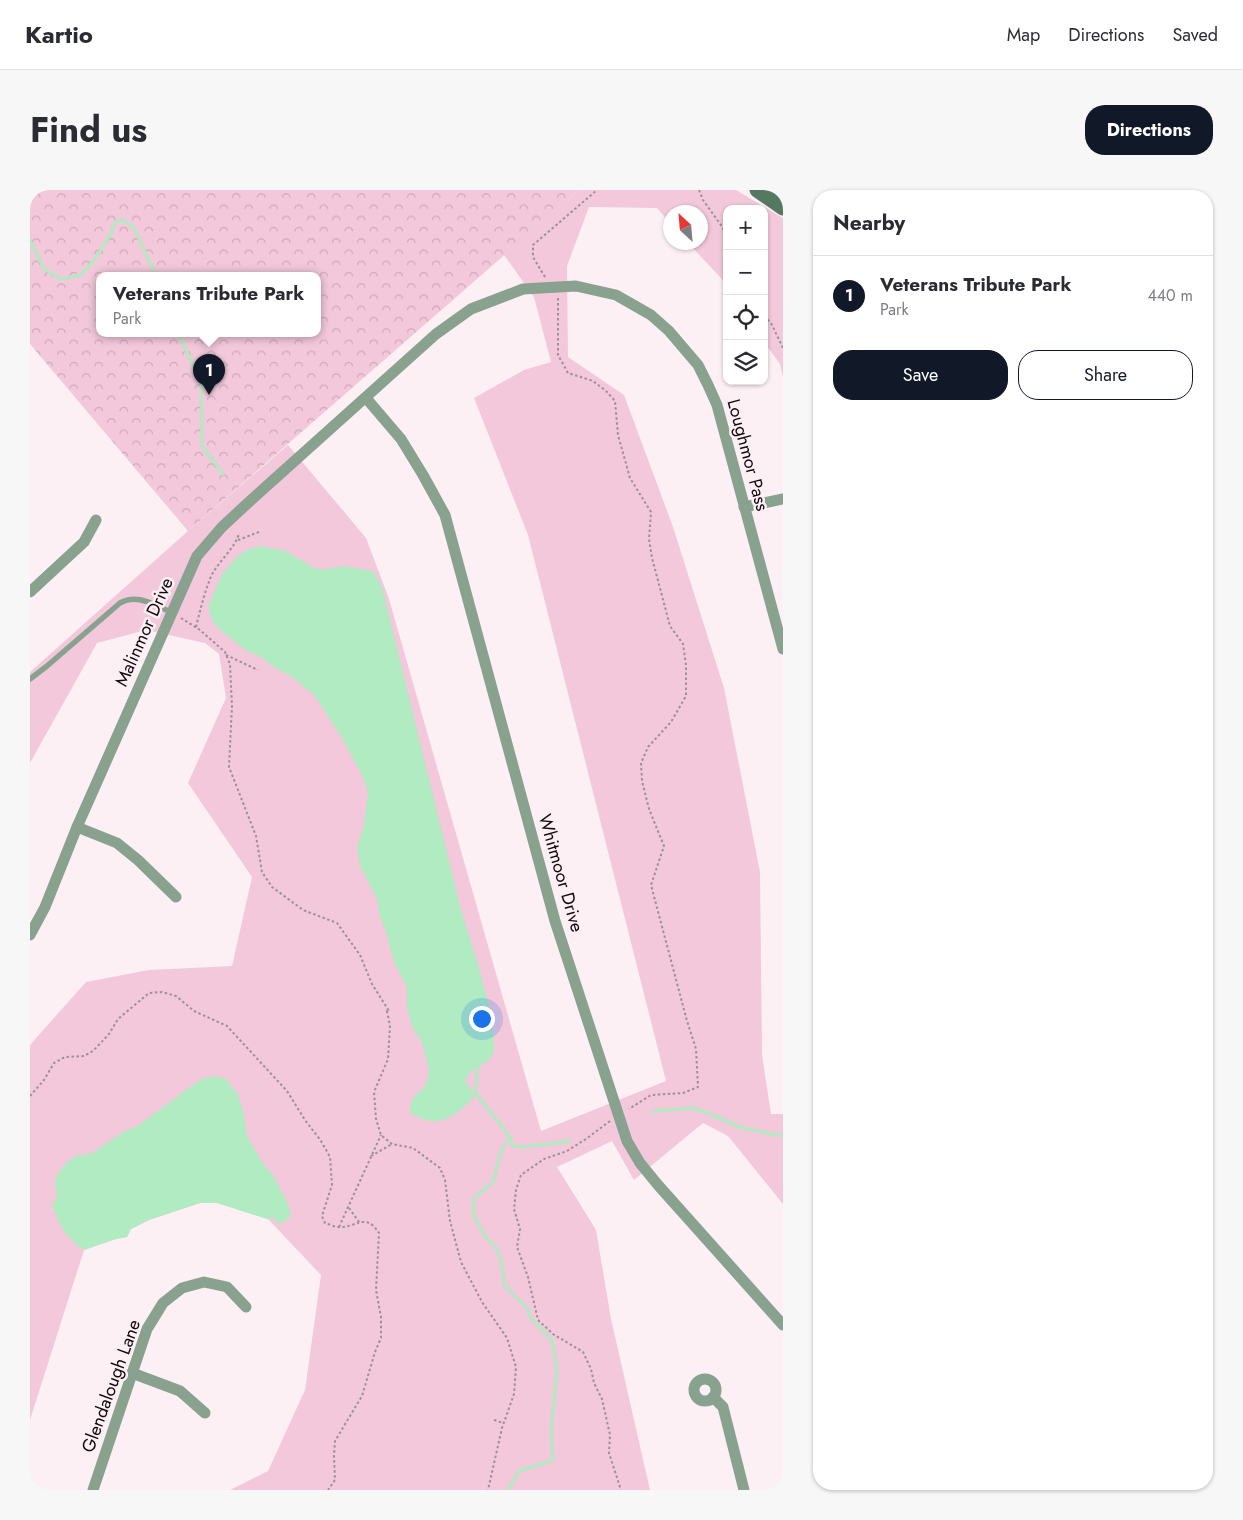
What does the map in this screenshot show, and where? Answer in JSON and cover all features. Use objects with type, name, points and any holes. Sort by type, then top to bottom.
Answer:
[{"type":"main road","points":[[757,190],[783,208]]},
{"type":"street","name":"Loughmor Pass","points":[[366,398],[436,334],[471,309],[523,289],[576,286],[616,295],[652,315],[669,331],[698,365],[712,392],[783,650]]},
{"type":"street","name":"Malinmor Drive","points":[[30,935],[45,907],[77,827],[197,556],[222,527],[366,398]]},
{"type":"street","name":"Whitmoor Drive","points":[[366,398],[401,438],[445,515],[556,921],[626,1141],[640,1163],[658,1185],[783,1325]]},
{"type":"street","points":[[744,507],[783,499]]},
{"type":"street","points":[[30,592],[84,542],[96,520]]},
{"type":"street","points":[[77,827],[117,843],[138,860],[176,897]]},
{"type":"street","name":"Glendalough Lane","points":[[93,1490],[147,1329],[163,1303],[182,1288],[204,1282],[227,1288],[246,1307]]},
{"type":"street","points":[[132,1373],[180,1391],[205,1413]]},
{"type":"street","points":[[713,1397],[723,1407],[744,1490]]},
{"type":"lane","points":[[30,678],[128,598],[139,599],[171,612]]},
{"type":"path","points":[[597,190],[533,245],[533,257],[558,294],[558,355],[561,361],[568,373],[593,381],[606,391],[614,401],[618,435],[630,478],[651,512],[649,539],[652,558],[670,626],[683,644],[686,664],[686,696],[671,722],[648,747],[641,763],[642,781],[649,809],[664,846],[651,885],[696,1049],[698,1087],[682,1093],[651,1095],[618,1115],[568,1151],[544,1159],[521,1175],[516,1190],[514,1209],[520,1229],[517,1247],[528,1277],[538,1320],[553,1334],[583,1352],[602,1399],[610,1435],[610,1453],[621,1490]]},
{"type":"path","points":[[700,190],[703,200],[723,228]]},
{"type":"path","points":[[768,320],[783,348]]},
{"type":"path","points":[[196,627],[210,578],[222,558],[238,540],[259,532]]},
{"type":"path","points":[[238,540],[239,533]]},
{"type":"path","points":[[171,612],[196,627],[225,652],[230,664],[232,706],[229,767],[256,836],[262,872],[272,887],[303,910],[337,923],[360,955],[372,984],[389,1011],[388,1059],[374,1092],[376,1119],[381,1134],[392,1144],[414,1148],[440,1168],[445,1180],[450,1221],[462,1262],[482,1302],[507,1338],[516,1367],[514,1394],[503,1423],[488,1490]]},
{"type":"path","points":[[226,655],[258,670]]},
{"type":"path","points":[[30,1096],[44,1080],[54,1063],[65,1057],[84,1056],[93,1051],[109,1034],[118,1018],[149,993],[162,992],[176,996],[194,1011],[227,1026],[287,1090],[330,1157],[332,1184],[322,1216],[326,1223],[339,1227],[366,1222],[379,1233],[376,1290],[382,1317],[381,1338],[362,1396],[335,1441],[335,1480],[328,1490]]},
{"type":"path","points":[[339,1227],[381,1134]]},
{"type":"path","points":[[371,1156],[392,1144]]},
{"type":"path","points":[[348,1207],[359,1222]]},
{"type":"path","points":[[494,1420],[503,1423]]},
{"type":"green space","points":[[30,190],[579,190],[188,531],[30,344]]},
{"type":"green space","points":[[579,190],[736,190],[761,205],[723,205],[723,281],[695,250],[708,250],[708,205],[663,205],[663,215],[657,208],[589,207],[567,266],[568,357],[624,395],[673,527],[724,688],[760,872],[762,1055],[771,1114],[783,1114],[783,1204],[728,1136],[703,1123],[634,1180],[612,1141],[557,1167],[596,1230],[611,1319],[650,1490],[230,1490],[268,1471],[305,1390],[321,1275],[268,1219],[217,1203],[200,1203],[149,1220],[131,1229],[127,1237],[84,1250],[30,1420],[30,1045],[86,982],[149,970],[232,966],[252,877],[188,783],[226,698],[219,654],[205,643],[146,630],[97,643],[30,763],[30,672],[288,445],[366,538],[389,599],[541,1131],[666,1081],[528,535],[474,398],[524,370],[551,362],[534,297],[504,255]]},
{"type":"green space","points":[[768,209],[783,218],[783,377],[780,364],[768,348]]},
{"type":"shaded area","points":[[260,546],[286,551],[312,567],[322,570],[343,566],[373,571],[382,587],[461,910],[493,1022],[494,1051],[489,1060],[470,1072],[465,1081],[475,1095],[460,1111],[440,1121],[425,1120],[410,1113],[410,1104],[427,1082],[429,1070],[422,1042],[413,1028],[407,1008],[407,988],[394,962],[386,931],[380,917],[377,899],[360,866],[357,847],[364,826],[368,792],[363,777],[343,740],[315,696],[292,677],[261,657],[247,651],[219,629],[212,620],[208,607],[222,574],[245,551]]},
{"type":"shaded area","points":[[214,1076],[227,1079],[231,1087],[237,1092],[244,1114],[247,1136],[262,1162],[274,1177],[288,1204],[291,1216],[279,1224],[273,1218],[267,1219],[217,1203],[200,1203],[149,1220],[131,1229],[127,1237],[84,1250],[78,1246],[64,1230],[52,1204],[57,1199],[55,1183],[57,1175],[68,1161],[79,1155],[91,1154],[123,1132],[139,1125],[201,1079]]},
{"type":"waterway","points":[[30,240],[44,269],[61,279],[80,275],[92,263],[111,234],[114,224],[122,219],[134,228],[154,272]]},
{"type":"waterway","points":[[179,337],[201,381],[202,446],[223,474]]},
{"type":"waterway","points":[[478,1068],[475,1092],[510,1137],[513,1146],[522,1147],[570,1140]]},
{"type":"waterway","points":[[653,1111],[695,1108],[743,1128],[783,1136]]},
{"type":"waterway","points":[[508,1490],[519,1471],[553,1460],[551,1430],[557,1370],[552,1340],[530,1317],[528,1309],[505,1286],[501,1260],[495,1246],[485,1236],[473,1214],[474,1198],[493,1182],[501,1151],[510,1137]]},
{"type":"place","name":"Veterans Tribute Park","points":[[209,395]]}]
